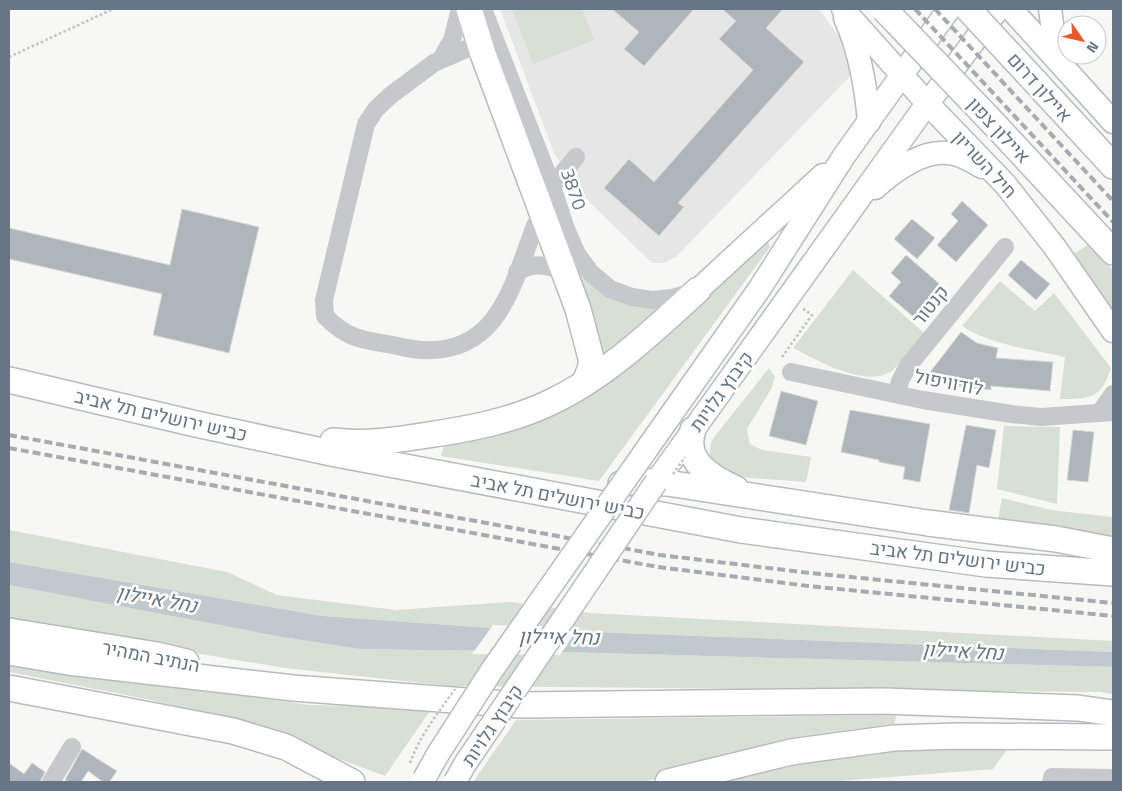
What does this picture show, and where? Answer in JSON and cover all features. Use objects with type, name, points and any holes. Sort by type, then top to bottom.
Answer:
[{"type":"highway","points":[[469,9],[550,200],[564,273],[578,309],[591,358],[591,367],[585,382]]},
{"type":"highway","name":"איילון צפון","points":[[884,9],[1113,252]]},
{"type":"highway","name":"איילון דרום","points":[[968,9],[1113,166]]},
{"type":"highway","points":[[196,424],[343,443],[376,442],[475,428],[510,418],[549,403],[585,382],[636,345],[698,290]]},
{"type":"highway","name":"כביש ירושלים תל אביב","points":[[9,380],[196,424],[336,454],[741,530],[986,564],[1113,573]]},
{"type":"highway","points":[[693,430],[690,442],[691,449],[699,464],[716,478],[754,498]]},
{"type":"highway","points":[[621,484],[634,481],[665,483],[928,523],[1056,539],[1113,550]]},
{"type":"highway","name":"הנתיב המהיר","points":[[9,631],[157,655],[292,688]]},
{"type":"highway","points":[[9,652],[68,662],[292,688],[520,705],[883,701],[1078,708],[1113,713]]},
{"type":"highway","points":[[9,688],[233,731],[286,746],[354,781]]},
{"type":"highway","points":[[668,782],[791,752],[894,738],[958,736],[1113,737]]},
{"type":"main road","name":"חיל השריון","points":[[841,9],[927,103],[1005,184],[1054,246],[1113,330]]},
{"type":"main road","points":[[841,9],[852,33],[864,77],[870,122]]},
{"type":"main road","name":"קיבוץ גלויות","points":[[423,781],[438,754],[492,670],[760,288],[844,156],[949,9]]},
{"type":"main road","name":"קיבוץ גלויות","points":[[455,782],[465,764],[665,483],[677,451],[927,103],[998,9]]},
{"type":"main road","points":[[1011,9],[1113,122]]},
{"type":"main road","points":[[1050,9],[1054,38],[1068,73]]},
{"type":"main road","points":[[843,221],[877,186],[892,175],[917,159],[936,153],[947,152],[964,157],[1005,184]]},
{"type":"main road","points":[[698,290],[844,156]]},
{"type":"street","points":[[441,59],[452,40],[460,9]]},
{"type":"street","points":[[483,9],[486,47]]},
{"type":"street","points":[[486,47],[441,59],[391,95],[376,109],[366,124],[324,300],[325,316],[346,334],[364,340],[422,350],[439,350],[460,346],[474,338],[487,328],[506,303],[535,226],[576,157]]},
{"type":"street","points":[[422,73],[436,72],[486,47]]},
{"type":"street","name":"3870","points":[[550,200],[577,254],[592,273],[610,289],[632,297],[652,300],[672,298],[698,290]]},
{"type":"street","name":"קנטור","points":[[896,393],[908,366],[1005,247]]},
{"type":"street","points":[[516,276],[528,267],[547,265],[564,273]]},
{"type":"street","name":"לודוויפול","points":[[785,366],[940,403],[1041,417],[1107,412],[1113,394]]},
{"type":"street","points":[[51,782],[72,747]]},
{"type":"street","points":[[1051,782],[1052,776],[1113,778]]},
{"type":"path","points":[[9,57],[113,9]]},
{"type":"path","points":[[785,366],[812,315]]},
{"type":"shaded area","points":[[500,9],[819,9],[840,38],[852,74],[676,257],[664,263],[652,263],[575,188],[554,153]]},
{"type":"shaded area","points":[[512,9],[582,9],[594,40],[533,64]]},
{"type":"shaded area","points":[[766,237],[770,247],[599,481],[441,456],[444,446],[478,439],[513,428]]},
{"type":"shaded area","points":[[566,243],[597,283],[617,300],[628,305],[640,307],[675,304],[600,368],[601,348],[597,330]]},
{"type":"shaded area","points":[[1089,244],[1113,270],[1113,313],[1071,256]]},
{"type":"shaded area","points":[[853,270],[924,333],[898,365],[883,375],[871,377],[843,371],[793,348]]},
{"type":"shaded area","points":[[1000,281],[1035,311],[1054,293],[1111,368],[1103,386],[1098,391],[1093,395],[1079,399],[1060,399],[1065,357],[998,342],[962,326]]},
{"type":"shaded area","points":[[769,368],[775,377],[771,389],[747,429],[750,444],[762,450],[811,457],[806,482],[724,476],[709,461],[711,442]]},
{"type":"shaded area","points":[[1004,426],[1060,427],[1057,504],[997,489]]},
{"type":"shaded area","points":[[1002,498],[1051,510],[1113,517],[1113,536],[998,519]]},
{"type":"shaded area","points":[[9,530],[227,572],[277,595],[396,610],[510,602],[589,613],[1113,641],[1113,652],[491,628],[323,616],[9,562]]},
{"type":"shaded area","points":[[9,585],[282,637],[360,649],[562,652],[1113,667],[1113,694],[1100,692],[449,686],[285,668],[9,622]]},
{"type":"shaded area","points":[[9,662],[308,705],[432,708],[385,776],[237,721],[151,700],[9,672]]},
{"type":"shaded area","points":[[896,715],[894,731],[675,773],[644,782],[473,782],[516,720]]},
{"type":"shaded area","points":[[1011,744],[993,769],[826,782],[711,782],[738,773],[911,745]]},
{"type":"water","name":"נחל איילון","points":[[9,562],[323,616],[491,628],[1113,652],[1113,667],[562,652],[360,649],[282,637],[9,585]]},
{"type":"pier","points":[[493,625],[579,627],[560,655],[472,654]]},
{"type":"building","points":[[612,9],[694,9],[644,66],[624,49],[639,32]]},
{"type":"building","points":[[722,9],[783,9],[766,28],[804,62],[678,203],[684,207],[659,236],[604,188],[629,159],[654,182],[753,70],[719,39],[736,21]]},
{"type":"building","points":[[962,201],[988,225],[956,262],[937,245],[958,221],[951,214]]},
{"type":"building","points":[[182,209],[259,227],[229,353],[153,335],[162,294],[9,259],[9,228],[170,265]]},
{"type":"building","points":[[912,219],[935,238],[917,259],[894,239]]},
{"type":"building","points":[[906,255],[943,287],[916,319],[889,296],[901,282],[891,273]]},
{"type":"building","points":[[1021,260],[1050,284],[1036,300],[1008,275]]},
{"type":"building","points":[[961,332],[977,343],[998,348],[996,358],[1053,362],[1050,391],[991,386],[991,390],[958,386],[940,379],[933,387],[924,380]]},
{"type":"building","points":[[781,391],[818,401],[806,445],[769,436]]},
{"type":"building","points":[[850,410],[930,424],[920,482],[903,479],[905,467],[841,452]]},
{"type":"building","points":[[966,425],[996,430],[989,468],[977,465],[969,513],[949,510]]},
{"type":"building","points":[[1073,430],[1094,432],[1088,482],[1067,480]]},
{"type":"building","points":[[82,749],[117,771],[109,782],[103,782],[88,771],[81,782],[65,780]]},
{"type":"building","points":[[9,763],[24,774],[32,763],[45,772],[40,782],[9,782]]},
{"type":"railway","points":[[915,9],[1113,222]]},
{"type":"railway","points":[[935,9],[1113,201]]},
{"type":"railway","points":[[9,435],[660,555],[810,573],[1113,603]]},
{"type":"railway","points":[[9,448],[658,567],[808,586],[1113,616]]}]
